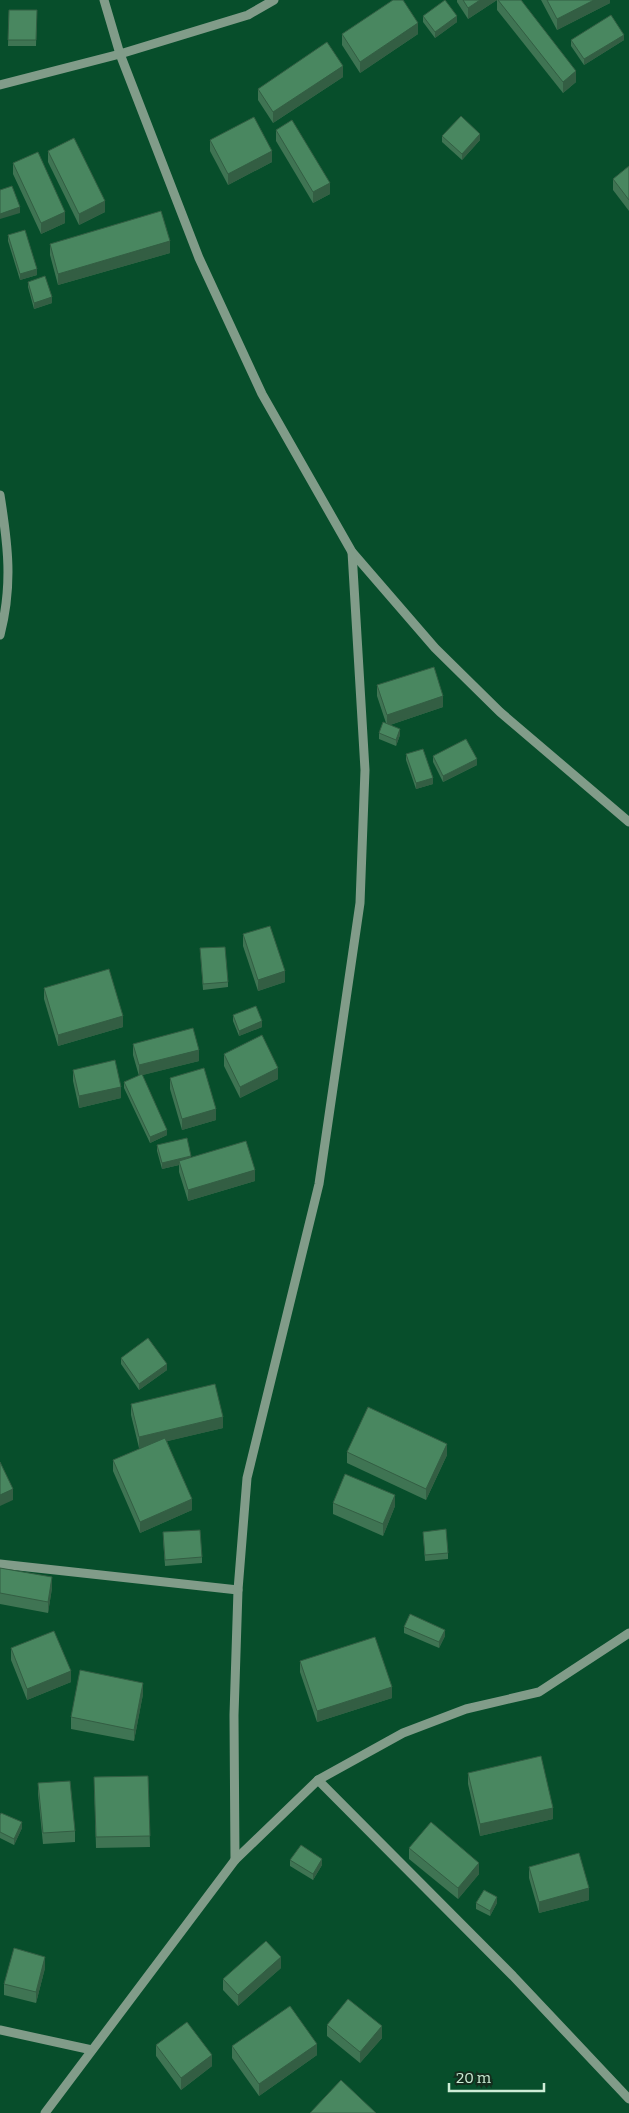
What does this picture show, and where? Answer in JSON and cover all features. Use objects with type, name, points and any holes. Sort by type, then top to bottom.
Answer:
[{"type":"street","points":[[104,0],[120,54],[199,258],[258,386],[352,552],[435,648],[500,712],[629,822]]},
{"type":"street","points":[[0,85],[120,54],[248,15],[274,0]]},
{"type":"street","points":[[0,495],[8,546],[8,606],[0,635]]},
{"type":"street","points":[[235,1860],[234,1715],[238,1590],[246,1478],[320,1184],[360,903],[365,770],[352,552]]},
{"type":"street","points":[[0,1564],[238,1590]]},
{"type":"street","points":[[45,2113],[235,1860],[318,1780],[403,1734],[466,1709],[539,1692],[629,1633]]},
{"type":"street","points":[[318,1780],[513,1976],[629,2099]]},
{"type":"street","points":[[0,2030],[92,2050]]},
{"type":"building","points":[[393,0],[403,0],[418,23],[360,62],[342,34]]},
{"type":"building","points":[[445,0],[457,16],[435,32],[423,16]]},
{"type":"building","points":[[463,0],[480,0],[468,8]]},
{"type":"building","points":[[498,0],[521,0],[576,71],[563,82]]},
{"type":"building","points":[[547,0],[594,0],[557,19]]},
{"type":"building","points":[[9,10],[37,10],[36,40],[8,40]]},
{"type":"building","points":[[611,15],[624,35],[584,59],[571,40]]},
{"type":"building","points":[[327,42],[343,66],[273,112],[258,89]]},
{"type":"building","points":[[461,116],[480,134],[462,154],[442,136]]},
{"type":"building","points":[[254,117],[272,151],[228,174],[210,140]]},
{"type":"building","points":[[292,120],[330,183],[313,192],[276,130]]},
{"type":"building","points":[[74,138],[105,201],[79,214],[48,151]]},
{"type":"building","points":[[38,152],[65,212],[41,223],[13,163]]},
{"type":"building","points":[[629,166],[629,200],[613,179]]},
{"type":"building","points":[[12,186],[20,207],[0,214],[0,190]]},
{"type":"building","points":[[161,211],[170,241],[58,274],[50,244]]},
{"type":"building","points":[[25,230],[37,269],[20,274],[8,235]]},
{"type":"building","points":[[45,276],[52,297],[34,303],[28,282]]},
{"type":"building","points":[[434,667],[443,696],[387,715],[377,685]]},
{"type":"building","points":[[383,722],[400,729],[396,740],[379,733]]},
{"type":"building","points":[[466,739],[477,759],[443,776],[433,756]]},
{"type":"building","points":[[423,749],[433,778],[416,783],[406,754]]},
{"type":"building","points":[[270,926],[285,971],[258,980],[243,934]]},
{"type":"building","points":[[225,947],[228,982],[203,984],[200,948]]},
{"type":"building","points":[[109,969],[123,1016],[58,1035],[44,988]]},
{"type":"building","points":[[256,1006],[262,1021],[239,1031],[233,1015]]},
{"type":"building","points":[[193,1028],[199,1050],[139,1065],[133,1044]]},
{"type":"building","points":[[262,1035],[278,1068],[240,1087],[224,1054]]},
{"type":"building","points":[[115,1060],[121,1087],[79,1096],[73,1070]]},
{"type":"building","points":[[204,1068],[216,1109],[182,1119],[170,1078]]},
{"type":"building","points":[[142,1074],[167,1130],[150,1137],[124,1082]]},
{"type":"building","points":[[187,1138],[191,1156],[162,1163],[157,1145]]},
{"type":"building","points":[[246,1141],[255,1170],[188,1190],[179,1161]]},
{"type":"building","points":[[148,1338],[167,1364],[139,1384],[121,1358]]},
{"type":"building","points":[[215,1384],[223,1417],[139,1437],[131,1404]]},
{"type":"building","points":[[368,1407],[447,1444],[426,1489],[347,1452]]},
{"type":"building","points":[[165,1438],[192,1499],[140,1522],[113,1460]]},
{"type":"building","points":[[0,1462],[13,1489],[0,1495]]},
{"type":"building","points":[[345,1474],[395,1495],[383,1524],[333,1503]]},
{"type":"building","points":[[446,1529],[448,1553],[425,1555],[423,1532]]},
{"type":"building","points":[[200,1530],[202,1557],[165,1560],[163,1532]]},
{"type":"building","points":[[0,1568],[52,1577],[48,1602],[0,1593]]},
{"type":"building","points":[[410,1614],[445,1630],[439,1642],[404,1627]]},
{"type":"building","points":[[54,1631],[71,1671],[27,1689],[11,1648]]},
{"type":"building","points":[[375,1637],[392,1687],[317,1711],[300,1661]]},
{"type":"building","points":[[80,1670],[143,1683],[134,1730],[71,1717]]},
{"type":"building","points":[[541,1756],[553,1808],[480,1824],[468,1773]]},
{"type":"building","points":[[148,1776],[150,1836],[96,1837],[94,1777]]},
{"type":"building","points":[[70,1781],[75,1831],[43,1833],[38,1783]]},
{"type":"building","points":[[1,1813],[22,1822],[14,1839],[0,1832]]},
{"type":"building","points":[[431,1822],[479,1863],[458,1888],[409,1848]]},
{"type":"building","points":[[301,1845],[322,1859],[313,1874],[290,1860]]},
{"type":"building","points":[[579,1853],[589,1888],[539,1902],[529,1867]]},
{"type":"building","points":[[484,1890],[497,1897],[490,1911],[476,1903]]},
{"type":"building","points":[[266,1941],[281,1957],[238,1995],[223,1979]]},
{"type":"building","points":[[14,1948],[45,1957],[36,1992],[4,1984]]},
{"type":"building","points":[[348,1999],[382,2026],[360,2052],[327,2025]]},
{"type":"building","points":[[290,2006],[317,2044],[259,2084],[232,2046]]},
{"type":"building","points":[[187,2022],[212,2055],[181,2078],[156,2045]]},
{"type":"building","points":[[341,2080],[376,2113],[310,2113]]}]
